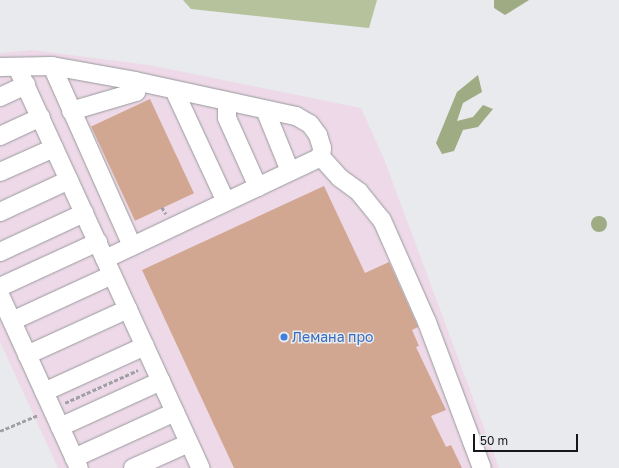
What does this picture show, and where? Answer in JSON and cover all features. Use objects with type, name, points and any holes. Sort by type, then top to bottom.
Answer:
[{"type":"lane","points":[[52,66],[132,246]]},
{"type":"lane","points":[[9,67],[52,66],[135,81],[175,92],[266,112],[296,116],[310,124],[318,135],[322,148],[321,157],[340,178],[359,192],[382,220],[427,322],[482,468]]},
{"type":"lane","points":[[9,67],[26,85],[201,468]]},
{"type":"lane","points":[[96,102],[97,74]]},
{"type":"lane","points":[[71,111],[96,102],[136,92],[135,81]]},
{"type":"lane","points":[[0,97],[26,85]]},
{"type":"lane","points":[[175,92],[226,202]]},
{"type":"lane","points":[[227,103],[227,118],[258,187]]},
{"type":"lane","points":[[266,112],[290,171]]},
{"type":"lane","points":[[0,136],[40,118]]},
{"type":"lane","points":[[0,172],[54,148]]},
{"type":"lane","points":[[12,321],[109,267],[132,246],[321,157]]},
{"type":"lane","points":[[0,212],[69,180]]},
{"type":"lane","points":[[0,252],[84,213]]},
{"type":"lane","points":[[0,287],[98,242]]},
{"type":"lane","points":[[0,295],[77,463],[175,412]]},
{"type":"lane","points":[[27,355],[128,309]]},
{"type":"lane","points":[[44,392],[145,346]]},
{"type":"lane","points":[[60,427],[161,381]]},
{"type":"lane","points":[[134,468],[189,443]]},
{"type":"path","points":[[0,431],[153,363]]},
{"type":"shaded area","points":[[31,50],[149,65],[361,108],[384,159],[499,468],[58,468],[0,342],[0,53]]},
{"type":"green space","points":[[183,0],[377,0],[369,28],[191,9]]},
{"type":"green space","points":[[494,0],[529,0],[505,15],[494,8]]},
{"type":"green space","points":[[478,75],[482,92],[463,103],[457,121],[473,117],[483,105],[493,109],[478,127],[463,130],[454,151],[442,154],[436,143],[457,92]]},
{"type":"green space","points":[[599,216],[605,218],[607,224],[605,230],[599,232],[593,230],[591,224],[593,218]]},
{"type":"building","points":[[150,99],[194,193],[135,221],[91,126]]},
{"type":"building","name":"Лемана про","points":[[324,186],[365,273],[389,262],[418,327],[412,330],[419,346],[416,347],[446,410],[431,416],[446,447],[451,445],[462,468],[234,468],[142,270]]},
{"type":"place","name":"Лемана про","points":[[284,337]]}]
